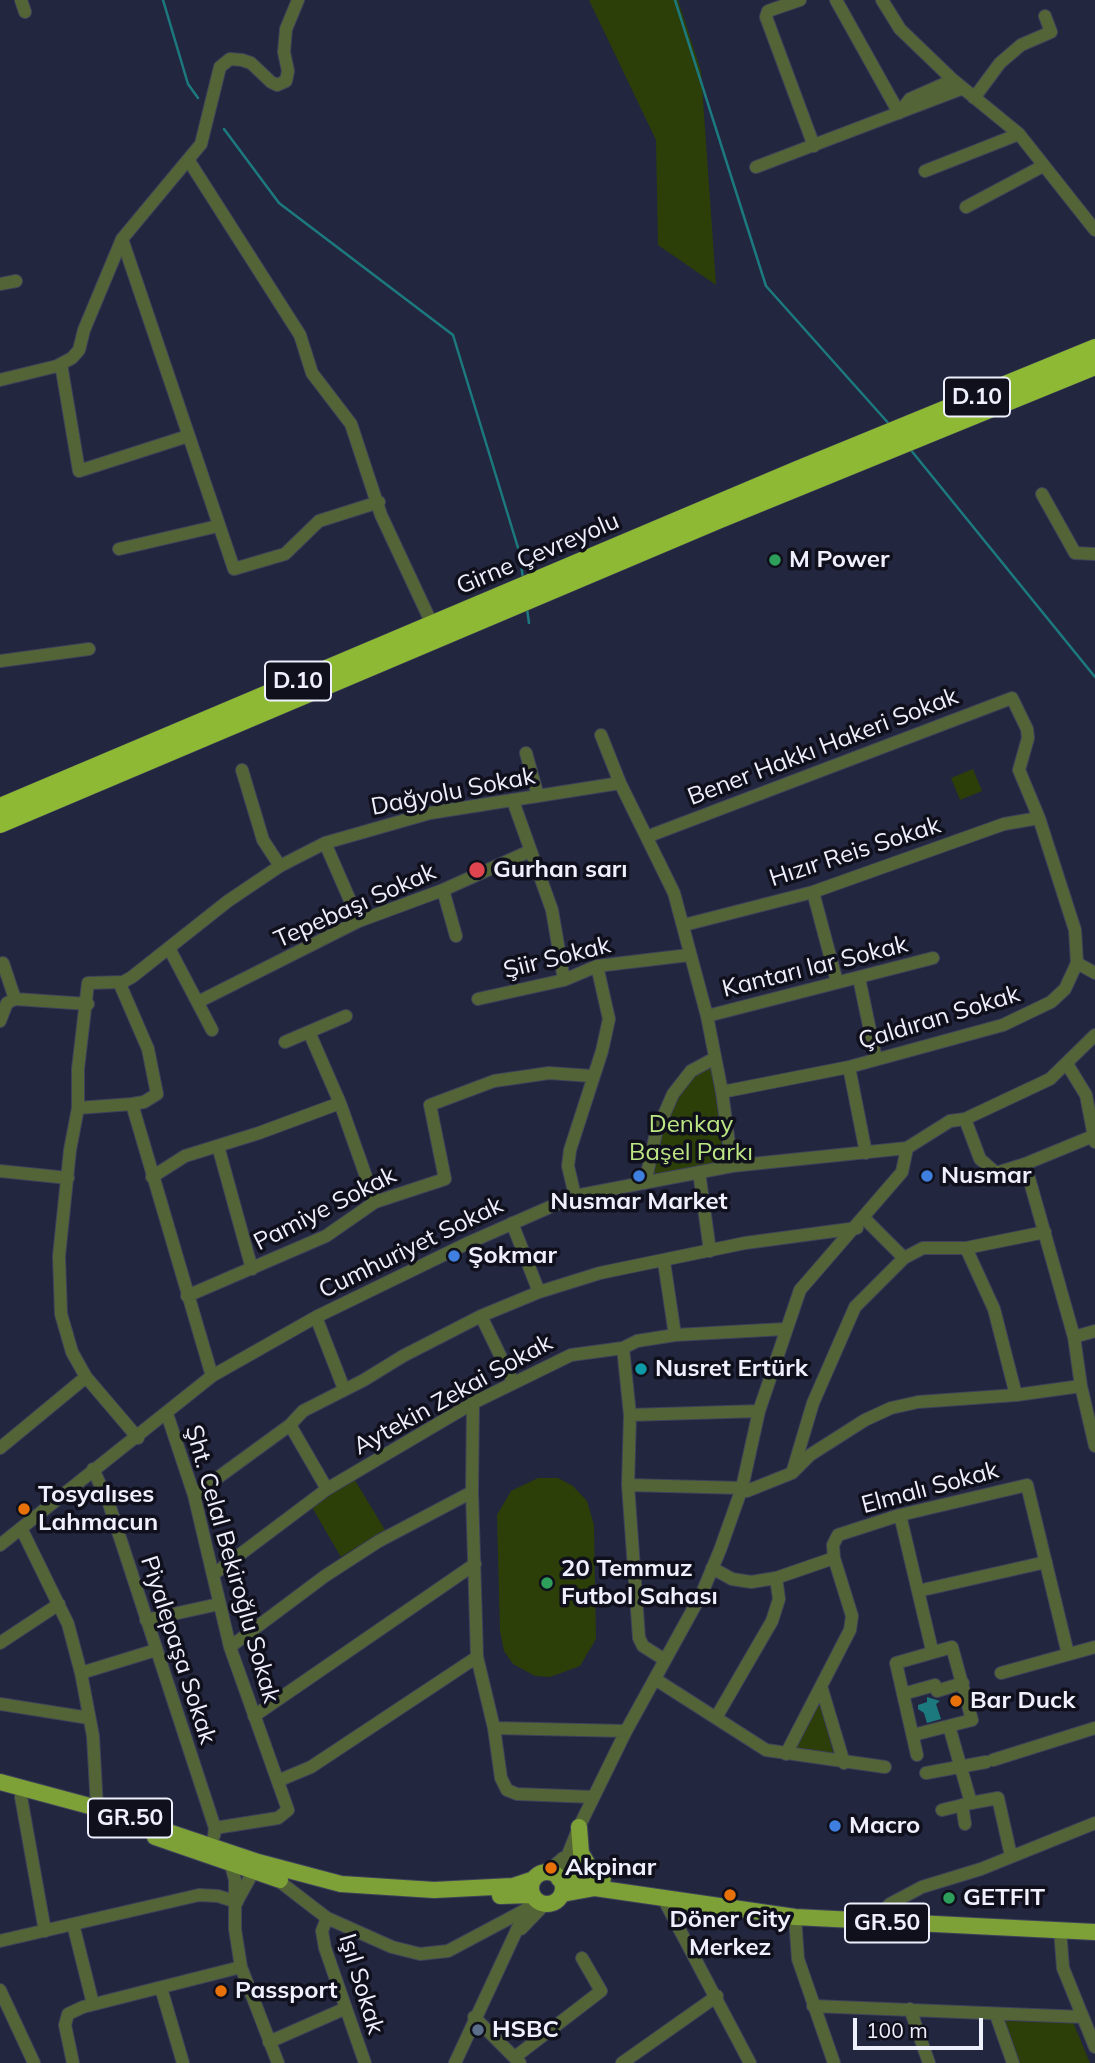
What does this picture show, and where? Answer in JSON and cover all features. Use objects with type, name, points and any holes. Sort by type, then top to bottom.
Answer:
[{"type":"highway","name":"Girne Çevreyolu","points":[[0,824],[504,602],[924,427],[1095,348]]},
{"type":"highway","name":"Girne Çevreyolu","points":[[924,427],[1095,366]]},
{"type":"highway","name":"Girne Çevreyolu","points":[[0,807],[432,624],[504,602]]},
{"type":"main road","name":"GR.50","points":[[0,1782],[97,1808],[213,1847],[275,1878],[346,1894],[407,1899],[595,1888],[794,1917],[1095,1932]]},
{"type":"main road","name":"GR.50","points":[[0,1791],[99,1819],[231,1865],[362,1887],[474,1889],[513,1886],[544,1890],[603,1878],[703,1898],[730,1907]]},
{"type":"main road","points":[[579,1827],[582,1853],[590,1868],[603,1878]]},
{"type":"street","points":[[0,380],[61,364],[79,350],[89,317],[122,239],[201,144],[220,67],[230,59],[242,60],[251,63],[277,85],[286,81],[286,29],[298,0]]},
{"type":"street","points":[[800,0],[768,11],[766,17],[814,146]]},
{"type":"street","points":[[836,0],[899,113]]},
{"type":"street","points":[[882,0],[900,29],[957,84],[1019,134],[1095,230]]},
{"type":"street","points":[[974,98],[1000,64],[1021,45],[1051,32],[1045,16]]},
{"type":"street","points":[[757,167],[899,113],[910,99],[957,84]]},
{"type":"street","points":[[925,171],[1019,134]]},
{"type":"street","points":[[189,161],[300,335],[312,373],[351,425],[379,502],[381,515],[432,624]]},
{"type":"street","points":[[966,207],[1043,166]]},
{"type":"street","points":[[122,239],[234,569],[285,554],[319,521],[379,502]]},
{"type":"street","points":[[0,284],[16,281]]},
{"type":"street","points":[[61,364],[79,471],[188,436]]},
{"type":"street","points":[[1042,494],[1066,540],[1076,553],[1095,554]]},
{"type":"street","points":[[119,549],[218,526]]},
{"type":"street","points":[[0,661],[89,649]]},
{"type":"street","name":"Bener Hakkı Hakeri Sokak","points":[[649,836],[1012,698],[1027,729],[1028,738],[1019,770],[1040,818]]},
{"type":"street","points":[[601,735],[620,783],[649,836],[674,893],[684,925],[707,1016],[722,1092],[732,1166]]},
{"type":"street","points":[[526,753],[538,796]]},
{"type":"street","points":[[242,770],[262,840],[280,866]]},
{"type":"street","name":"Dağyolu Sokak","points":[[88,1004],[88,983],[119,982],[132,977],[170,950],[228,901],[280,866],[325,843],[430,813],[620,783]]},
{"type":"street","points":[[513,801],[552,910],[564,979]]},
{"type":"street","points":[[1040,818],[1069,904],[1077,963],[1095,973]]},
{"type":"street","name":"Hızır Reis Sokak","points":[[684,925],[813,892],[1004,824],[1040,818]]},
{"type":"street","points":[[325,843],[359,921]]},
{"type":"street","name":"Tepebaşı Sokak","points":[[198,1002],[359,921],[443,890],[530,851]]},
{"type":"street","points":[[443,890],[456,936]]},
{"type":"street","points":[[813,892],[837,982]]},
{"type":"street","points":[[170,950],[212,1030]]},
{"type":"street","name":"Şiir Sokak","points":[[478,999],[564,979],[597,966],[690,955]]},
{"type":"street","name":"Kantarı lar Sokak","points":[[707,1016],[933,958]]},
{"type":"street","points":[[3,962],[15,999]]},
{"type":"street","name":"Çaldıran Sokak","points":[[722,1092],[916,1051],[1023,1017],[1051,1002],[1065,989],[1077,963]]},
{"type":"street","points":[[575,1196],[568,1166],[570,1150],[602,1051],[609,1019],[597,966]]},
{"type":"street","points":[[859,978],[876,1059]]},
{"type":"street","points":[[78,1108],[144,1102],[157,1094],[148,1049],[119,982]]},
{"type":"street","points":[[0,1021],[7,1003],[15,999],[88,1004],[78,1069],[78,1108],[60,1256],[59,1298],[72,1352],[86,1377],[138,1438]]},
{"type":"street","points":[[285,1042],[346,1016]]},
{"type":"street","points":[[309,1032],[340,1102],[375,1202]]},
{"type":"street","points":[[455,2063],[474,2017],[514,1937],[568,1853],[626,1731],[712,1568],[742,1488],[759,1411],[784,1329],[800,1290],[902,1172],[907,1149],[930,1131],[950,1121],[965,1119],[1032,1090],[1067,1064],[1095,1035]]},
{"type":"street","points":[[645,1183],[656,1133],[673,1094],[691,1071],[715,1058]]},
{"type":"street","points":[[965,1119],[980,1159],[996,1173],[1094,1139],[1091,1093],[1067,1064]]},
{"type":"street","points":[[849,1067],[866,1153]]},
{"type":"street","name":"Pamiye Sokak","points":[[187,1296],[326,1237],[375,1202],[444,1179],[430,1105],[494,1081],[549,1073],[592,1076]]},
{"type":"street","points":[[152,1177],[186,1156],[340,1102]]},
{"type":"street","points":[[132,1104],[212,1376]]},
{"type":"street","points":[[218,1146],[251,1269]]},
{"type":"street","name":"Cumhuriyet Sokak","points":[[0,1545],[93,1469],[138,1438],[212,1376],[316,1317],[512,1223],[575,1196],[699,1172],[732,1166],[907,1149]]},
{"type":"street","points":[[882,1197],[896,1164],[892,1150]]},
{"type":"street","points":[[1026,1164],[1074,1337],[1080,1385],[1095,1446]]},
{"type":"street","points":[[0,1171],[68,1178]]},
{"type":"street","points":[[699,1172],[710,1251]]},
{"type":"street","points":[[512,1223],[539,1292]]},
{"type":"street","points":[[194,1495],[290,1425],[303,1410],[481,1316],[539,1292],[600,1273],[860,1223]]},
{"type":"street","points":[[860,1223],[904,1258]]},
{"type":"street","points":[[792,1474],[813,1404],[855,1307],[904,1258],[923,1248],[966,1248],[1045,1231]]},
{"type":"street","points":[[811,1233],[834,1250]]},
{"type":"street","points":[[966,1248],[994,1309],[1016,1395]]},
{"type":"street","points":[[664,1262],[675,1335]]},
{"type":"street","points":[[481,1316],[513,1382]]},
{"type":"street","points":[[316,1317],[344,1388]]},
{"type":"street","name":"Aytekin Zekai Sokak","points":[[214,1574],[327,1489],[473,1403],[571,1355],[623,1348],[637,1341],[675,1335],[784,1329]]},
{"type":"street","points":[[1074,1337],[1095,1331]]},
{"type":"street","points":[[623,1348],[630,1415],[628,1485],[639,1638],[643,1646],[665,1660]]},
{"type":"street","points":[[0,1448],[86,1377]]},
{"type":"street","points":[[628,1485],[742,1488],[747,1491],[792,1474],[810,1455],[864,1420],[891,1408],[933,1400],[1016,1395],[1080,1385]]},
{"type":"street","points":[[473,1403],[472,1492],[477,1657],[482,1689],[494,1728],[501,1778],[507,1790],[532,1796],[593,1797]]},
{"type":"street","points":[[630,1415],[759,1411]]},
{"type":"street","name":"Şht. Celal Bekiroğlu Sokak","points":[[167,1414],[194,1495],[230,1647],[288,1810],[278,1818],[215,1828]]},
{"type":"street","points":[[290,1425],[327,1489]]},
{"type":"street","name":"Piyalepaşa Sokak","points":[[93,1469],[109,1504],[215,1828],[213,1847]]},
{"type":"street","name":"Elmalı Sokak","points":[[834,1558],[832,1545],[838,1535],[900,1515],[1027,1485],[1068,1654]]},
{"type":"street","points":[[230,1647],[336,1569],[379,1541],[472,1492]]},
{"type":"street","points":[[900,1515],[932,1646]]},
{"type":"street","points":[[21,1528],[59,1604],[81,1673],[93,1736],[97,1808]]},
{"type":"street","points":[[712,1568],[732,1579],[751,1582],[776,1578],[834,1558],[852,1616],[850,1630],[786,1754]]},
{"type":"street","points":[[918,1591],[1046,1562]]},
{"type":"street","points":[[254,1716],[475,1564]]},
{"type":"street","points":[[717,1716],[772,1621],[779,1599],[776,1578]]},
{"type":"street","points":[[0,1643],[59,1604]]},
{"type":"street","points":[[146,1620],[219,1604]]},
{"type":"street","points":[[913,1735],[972,1720],[952,1647],[895,1663],[917,1755]]},
{"type":"street","points":[[1001,1673],[1095,1647]]},
{"type":"street","points":[[81,1673],[156,1650]]},
{"type":"street","points":[[279,1780],[311,1767],[411,1697],[477,1657]]},
{"type":"street","points":[[655,1679],[717,1716],[766,1751],[886,1767]]},
{"type":"street","points":[[903,1694],[935,1685],[937,1690],[963,1684]]},
{"type":"street","points":[[821,1686],[844,1763]]},
{"type":"street","points":[[0,1704],[89,1718]]},
{"type":"street","points":[[949,1726],[961,1769],[966,1804],[965,1825]]},
{"type":"street","points":[[494,1728],[626,1731]]},
{"type":"street","points":[[926,1773],[961,1769],[1095,1728]]},
{"type":"street","points":[[21,1797],[45,1931]]},
{"type":"street","points":[[942,1810],[998,1798],[1012,1856]]},
{"type":"street","points":[[872,1922],[890,1904],[922,1887],[1012,1856],[1095,1823]]},
{"type":"street","points":[[231,1865],[237,1902],[235,1929],[241,1968],[278,2063]]},
{"type":"street","points":[[237,1902],[256,1868]]},
{"type":"street","points":[[275,1878],[327,1918],[392,1947],[427,1955],[449,1951],[544,1890]]},
{"type":"street","points":[[514,1937],[544,1890]]},
{"type":"street","points":[[0,1941],[199,1895],[218,1896],[237,1902]]},
{"type":"street","points":[[663,1898],[750,2063]]},
{"type":"street","points":[[679,1929],[678,1920],[692,1903]]},
{"type":"street","points":[[794,1917],[798,1959],[834,2063]]},
{"type":"street","name":"Işıl Sokak","points":[[327,1918],[322,1931],[325,1948],[365,2063]]},
{"type":"street","points":[[73,1924],[93,2004]]},
{"type":"street","points":[[1053,1930],[1063,1968],[1095,2047]]},
{"type":"street","points":[[474,2017],[518,2060],[601,1991],[582,1958]]},
{"type":"street","points":[[73,2063],[65,2025],[68,2014],[93,2004],[241,1968]]},
{"type":"street","points":[[160,1988],[183,2063]]},
{"type":"street","points":[[0,1990],[34,2063]]},
{"type":"street","points":[[622,2063],[717,1996]]},
{"type":"street","points":[[813,2006],[1083,2017]]},
{"type":"street","points":[[269,2042],[344,2009]]},
{"type":"street","points":[[910,2009],[929,2063]]},
{"type":"street","points":[[996,2014],[1013,2063]]},
{"type":"green space","points":[[589,0],[678,0],[701,71],[716,285],[658,245],[656,140]]},
{"type":"green space","points":[[973,769],[982,791],[960,800],[951,778]]},
{"type":"green space","name":"Denkay Başel Parkı","points":[[712,1066],[724,1163],[650,1176],[658,1139],[674,1097],[691,1076]]},
{"type":"green space","points":[[353,1477],[385,1530],[341,1557],[310,1504]]},
{"type":"green space","name":"20 Temmuz Futbol Sahası","points":[[538,1478],[558,1478],[573,1486],[587,1501],[594,1525],[596,1639],[580,1666],[550,1677],[535,1676],[513,1664],[504,1651],[500,1631],[497,1515],[511,1491]]},
{"type":"green space","points":[[819,1698],[834,1756],[794,1751]]},
{"type":"green space","points":[[1005,2021],[1073,2022],[1090,2063],[1020,2063]]},
{"type":"shaded area","points":[[927,1697],[940,1701],[936,1704],[941,1719],[927,1723],[924,1713],[918,1709],[918,1705],[927,1702]]},
{"type":"waterway","points":[[163,0],[188,84],[198,98]]},
{"type":"waterway","points":[[675,0],[766,286],[890,425]]},
{"type":"waterway","points":[[224,129],[279,203],[453,335],[519,551],[523,578]]},
{"type":"waterway","points":[[910,449],[1095,677]]},
{"type":"waterway","points":[[527,609],[529,623]]},
{"type":"place","name":"M Power","points":[[775,560]]},
{"type":"place","name":"Gurhan sarı","points":[[477,870]]},
{"type":"place","name":"Nusmar Market","points":[[639,1176]]},
{"type":"place","name":"Nusmar","points":[[927,1176]]},
{"type":"place","name":"Şokmar","points":[[454,1256]]},
{"type":"place","name":"Nusret Ertürk","points":[[641,1369]]},
{"type":"place","name":"Tosyalıses Lahmacun","points":[[24,1509]]},
{"type":"place","name":"20 Temmuz Futbol Sahası","points":[[547,1583]]},
{"type":"place","name":"Bar Duck","points":[[956,1701]]},
{"type":"place","name":"Macro","points":[[835,1826]]},
{"type":"place","name":"Akpinar","points":[[551,1868]]},
{"type":"place","name":"Döner City Merkez","points":[[730,1895]]},
{"type":"place","name":"GETFIT","points":[[949,1898]]},
{"type":"place","name":"Passport","points":[[221,1991]]},
{"type":"place","name":"HSBC","points":[[478,2030]]}]
